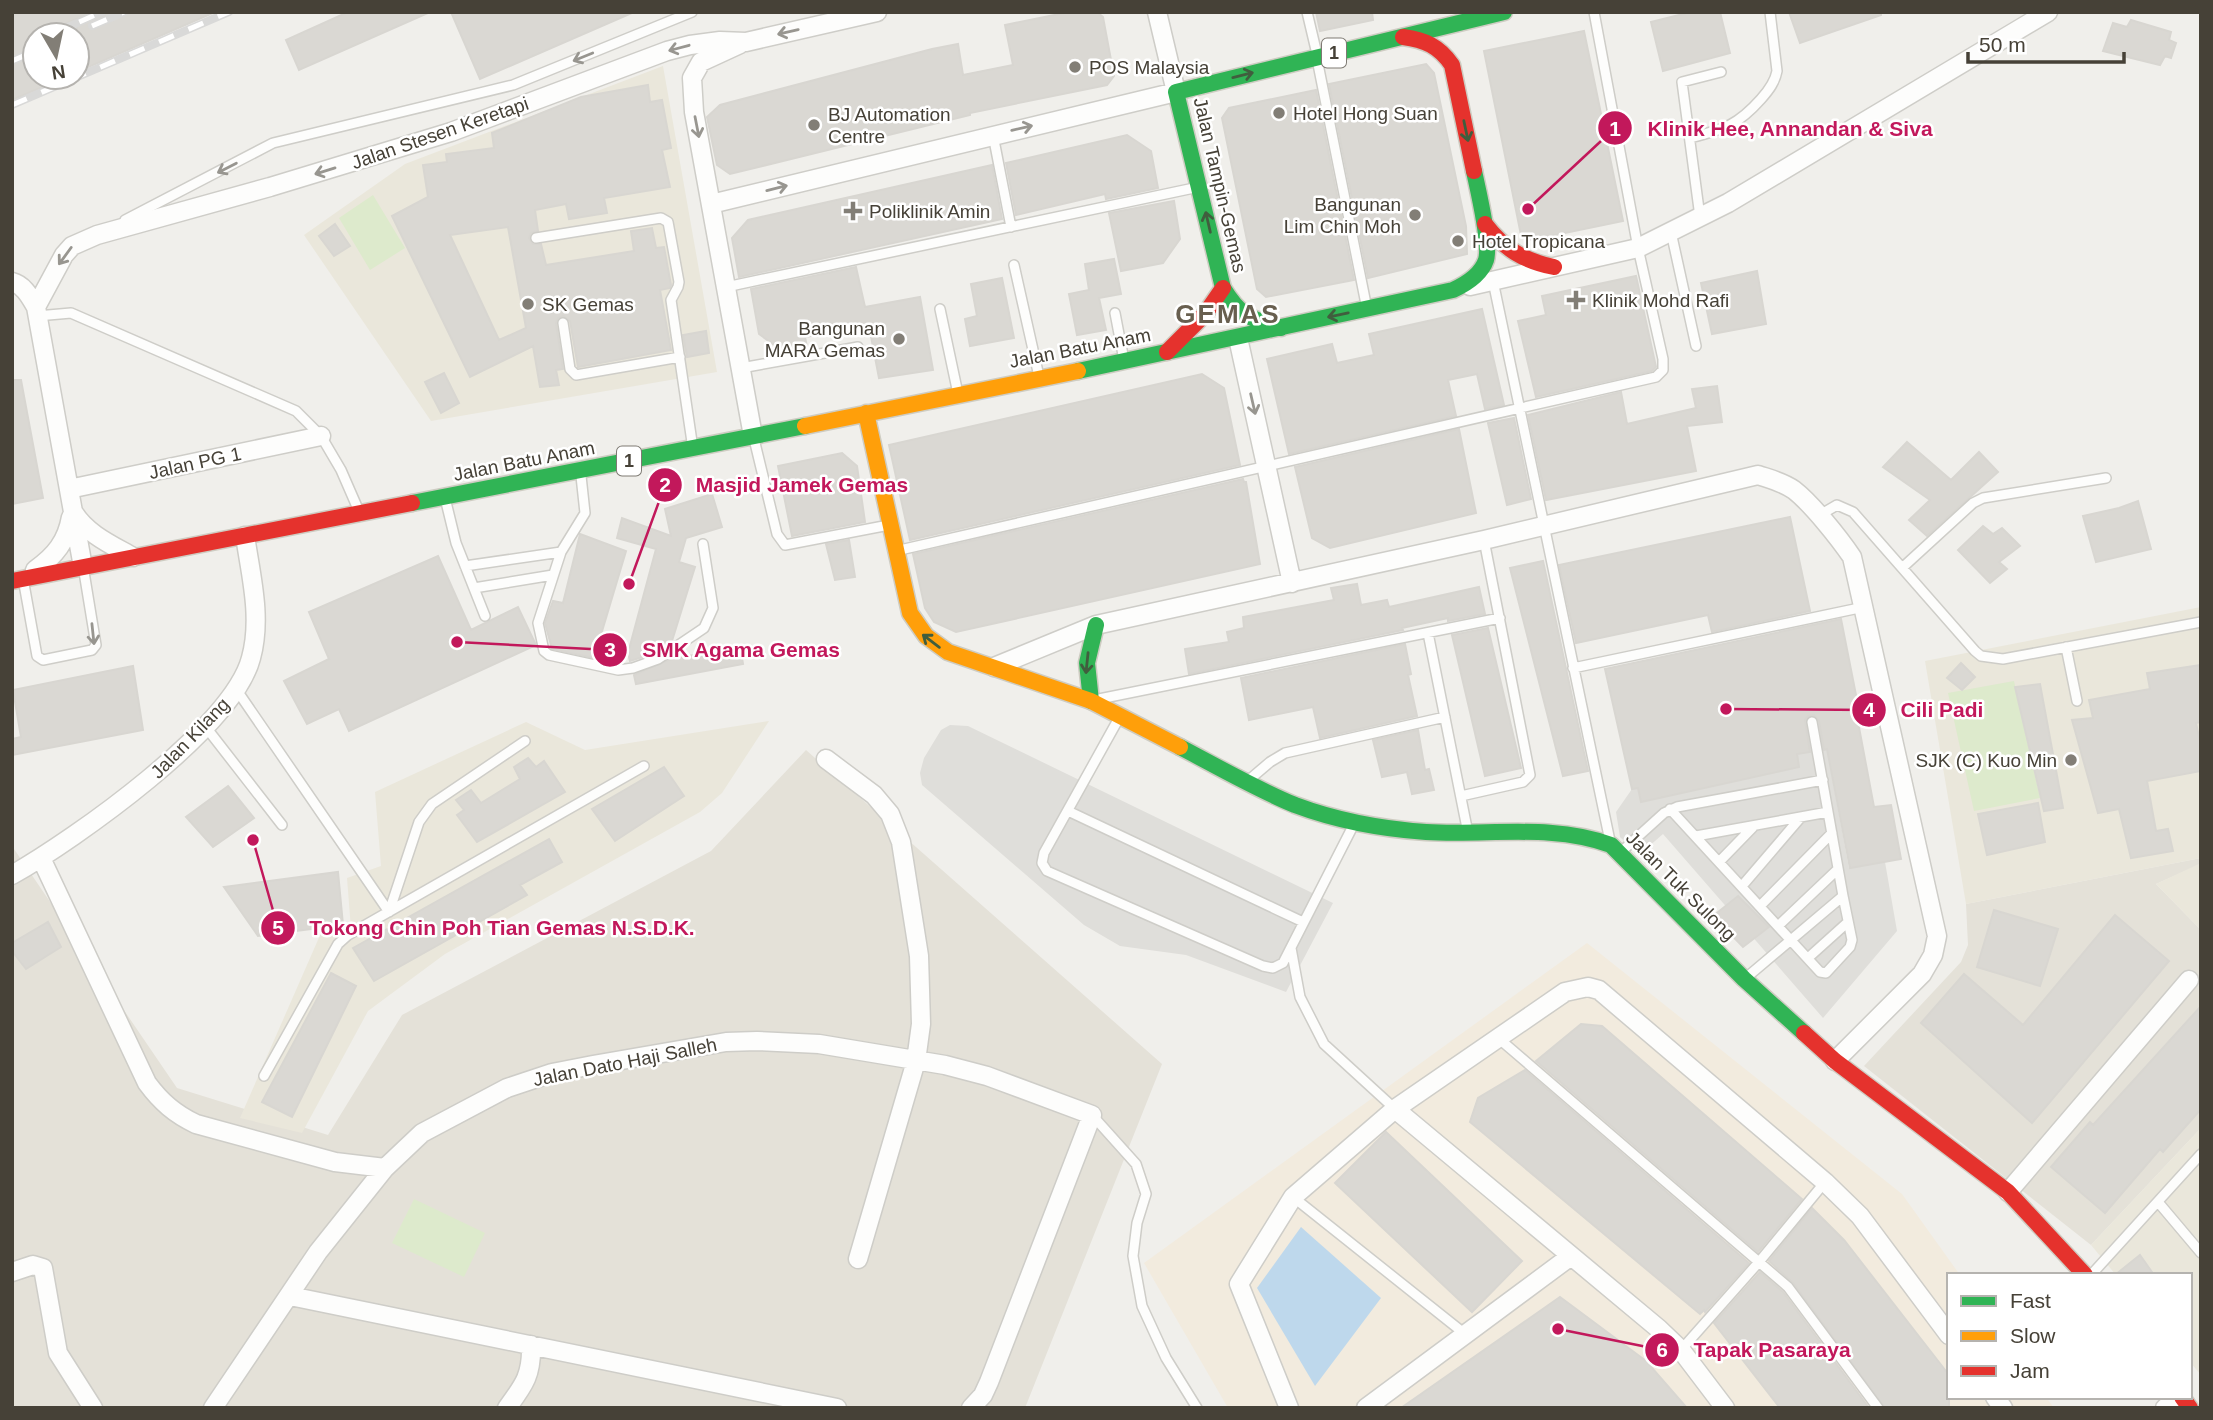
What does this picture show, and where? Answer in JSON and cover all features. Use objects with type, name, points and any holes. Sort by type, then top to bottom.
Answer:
[{"type":"main road","name":"Jalan Tampin-Gemas","points":[[1223,288],[1177,92],[1498,14]]},
{"type":"main road","name":"1","points":[[1167,352],[1453,290],[1471,281],[1486,260],[1485,223],[1452,65],[1462,42],[1473,28],[1498,14]]},
{"type":"main road","points":[[1402,37],[1434,43],[1452,65]]},
{"type":"main road","points":[[1485,223],[1497,240],[1509,250],[1529,262],[1554,267]]},
{"type":"main road","points":[[1223,288],[1236,309],[1258,321],[1281,328]]},
{"type":"main road","points":[[1167,352],[1215,303],[1223,288]]},
{"type":"main road","name":"Jalan Batu Anam","points":[[17,580],[446,498],[1167,352]]},
{"type":"main road","name":"Jalan Tuk Sulong","points":[[866,413],[910,613],[919,632],[948,652],[1091,701],[1247,782],[1296,804],[1355,822],[1425,832],[1556,833],[1592,838],[1616,848],[1744,979],[1835,1061],[2008,1192],[2083,1273]]},
{"type":"main road","points":[[1091,701],[1085,678],[1086,655],[1096,625]]},
{"type":"street","name":"Jalan Stesen Keretapi","points":[[37,312],[64,255],[72,246],[97,235],[270,187],[451,132],[667,51],[720,41],[746,42],[877,12]]},
{"type":"street","points":[[711,204],[1177,92],[1157,12]]},
{"type":"street","points":[[1453,290],[1638,248],[1728,203],[2048,12]]},
{"type":"street","points":[[746,42],[701,62],[692,78],[694,112],[753,436]]},
{"type":"street","points":[[12,282],[18,283],[26,292],[37,312],[83,567]]},
{"type":"street","points":[[1238,338],[1292,583]]},
{"type":"street","name":"Jalan PG 1","points":[[69,489],[321,436]]},
{"type":"street","points":[[994,667],[1096,625],[1484,540],[1758,475],[1779,482],[1795,491],[1843,543],[1852,557],[1937,936],[1933,955],[1922,974],[1835,1061]]},
{"type":"street","points":[[73,510],[80,522],[95,535],[134,557]]},
{"type":"street","points":[[17,580],[56,553],[68,532],[73,510]]},
{"type":"street","name":"Jalan Kilang","points":[[12,875],[41,858],[145,783],[205,726],[236,688],[251,660],[256,625],[245,536]]},
{"type":"street","points":[[826,759],[883,803],[890,814],[901,842],[919,956],[921,1024],[916,1060],[858,1259]]},
{"type":"street","points":[[41,858],[147,1083],[161,1102],[178,1115],[197,1124],[335,1162],[384,1168]]},
{"type":"street","points":[[2008,1192],[2189,980]]},
{"type":"street","points":[[1289,1408],[1238,1284],[1293,1197],[1395,1109],[1565,992],[1588,987],[1599,990],[1825,1182],[1860,1216],[1947,1332]]},
{"type":"street","name":"Jalan Dato Haji Salleh","points":[[213,1408],[318,1252],[384,1168],[422,1133],[507,1088],[552,1073],[593,1065],[726,1042],[757,1041],[819,1044],[944,1065],[987,1076],[1091,1115]]},
{"type":"street","points":[[1395,1109],[1681,1350],[1725,1408]]},
{"type":"street","points":[[971,1408],[983,1395],[989,1382],[1091,1115]]},
{"type":"street","points":[[1366,1408],[1572,1256]]},
{"type":"street","points":[[12,1272],[33,1265],[43,1268],[58,1353],[93,1408]]},
{"type":"street","points":[[290,1296],[836,1408]]},
{"type":"street","points":[[508,1408],[529,1376],[531,1345]]},
{"type":"lane","points":[[97,235],[273,143],[513,85],[692,12]]},
{"type":"lane","points":[[1307,12],[1367,309]]},
{"type":"lane","points":[[896,551],[1656,377],[1663,370],[1663,359],[1638,248],[1594,12]]},
{"type":"lane","points":[[1690,138],[1734,125],[1769,90],[1777,71],[1770,12]]},
{"type":"lane","points":[[1700,216],[1682,82],[1720,72]]},
{"type":"lane","points":[[993,135],[1011,227]]},
{"type":"lane","points":[[726,287],[1199,187]]},
{"type":"lane","points":[[537,238],[662,218],[668,222],[679,282],[671,300],[693,448]]},
{"type":"lane","points":[[1671,232],[1696,346]]},
{"type":"lane","points":[[1014,265],[1040,377]]},
{"type":"lane","points":[[1493,281],[1573,668],[1616,848],[1670,809],[1822,780]]},
{"type":"lane","points":[[940,309],[958,394]]},
{"type":"lane","points":[[37,312],[71,313],[296,411],[321,436],[341,470],[360,514]]},
{"type":"lane","points":[[1115,313],[1124,360]]},
{"type":"lane","points":[[563,323],[570,369],[576,375],[680,357]]},
{"type":"lane","points":[[741,368],[858,347]]},
{"type":"lane","points":[[753,436],[777,534],[785,545],[891,525]]},
{"type":"lane","points":[[580,471],[584,513],[561,552],[537,623],[544,651],[549,655],[571,662],[618,670],[633,668],[658,659],[704,628],[713,608],[703,544]]},
{"type":"lane","points":[[1902,568],[1973,503],[1983,498],[2106,478]]},
{"type":"lane","points":[[446,498],[456,542],[485,616]]},
{"type":"lane","points":[[1818,516],[1837,505],[1853,512],[1981,656],[2003,659],[2201,622]]},
{"type":"lane","points":[[1461,796],[1523,782],[1530,775],[1484,540]]},
{"type":"lane","points":[[465,566],[561,552]]},
{"type":"lane","points":[[17,580],[37,656],[43,660],[92,650],[96,645],[83,567]]},
{"type":"lane","points":[[474,588],[553,575]]},
{"type":"lane","points":[[1573,668],[1864,607]]},
{"type":"lane","points":[[1091,701],[1500,618]]},
{"type":"lane","points":[[1428,633],[1468,833]]},
{"type":"lane","points":[[2066,647],[2077,701]]},
{"type":"lane","points":[[236,688],[389,912]]},
{"type":"lane","points":[[1120,717],[1042,858],[1047,871],[1263,967],[1273,968],[1283,963],[1355,822]]},
{"type":"lane","points":[[1247,782],[1285,752],[1445,717]]},
{"type":"lane","points":[[1670,809],[1820,972],[1826,973],[1850,947],[1852,940],[1812,722]]},
{"type":"lane","points":[[205,726],[282,825]]},
{"type":"lane","points":[[389,912],[419,822],[432,804],[525,741]]},
{"type":"lane","points":[[264,1076],[333,950],[348,935],[644,766]]},
{"type":"lane","points":[[1068,811],[1304,922]]},
{"type":"lane","points":[[1696,836],[1828,812]]},
{"type":"lane","points":[[1742,886],[1801,817]]},
{"type":"lane","points":[[1719,862],[1754,826]]},
{"type":"lane","points":[[1760,906],[1832,833]]},
{"type":"lane","points":[[1778,926],[1838,869]]},
{"type":"lane","points":[[1744,979],[1843,896]]},
{"type":"lane","points":[[1808,958],[1848,922]]},
{"type":"lane","points":[[1291,947],[1300,997],[1324,1044],[1395,1109]]},
{"type":"lane","points":[[1497,1037],[1788,1287],[1878,1408]]},
{"type":"lane","points":[[1091,1115],[1136,1164],[1146,1194],[1137,1223],[1133,1256],[1142,1306],[1166,1359],[1197,1408]]},
{"type":"lane","points":[[2093,1273],[2201,1154]]},
{"type":"lane","points":[[1681,1350],[1825,1182]]},
{"type":"lane","points":[[1293,1197],[1465,1334]]},
{"type":"lane","points":[[2158,1202],[2201,1253]]},
{"type":"shaded area","name":"SK Gemas","points":[[663,66],[717,372],[431,421],[304,235],[405,164]]},
{"type":"shaded area","name":"SJK (C) Kuo Min","points":[[2201,607],[2201,858],[1966,904],[1925,661]]},
{"type":"shaded area","points":[[1820,713],[1849,868],[1885,862],[1897,931],[1823,1018],[1663,834],[1639,855],[1620,837],[1616,812],[1632,789],[1638,788],[1641,802],[1798,767],[1797,754],[1804,753],[1797,719]]},
{"type":"shaded area","points":[[769,721],[722,793],[700,812],[445,954],[368,1011],[302,1133],[240,1118],[321,933],[351,929],[347,878],[381,866],[375,792],[526,722],[585,750]]},
{"type":"shaded area","points":[[950,725],[968,726],[1333,903],[1286,992],[1186,955],[1120,946],[1084,925],[922,785],[920,773],[924,758],[941,730]]},
{"type":"shaded area","points":[[806,750],[1162,1064],[1025,1408],[12,1408],[12,846],[177,1088],[328,1135],[402,1015],[711,851]]},
{"type":"shaded area","points":[[2201,858],[2201,864],[2156,884],[2201,930],[2201,1128],[2091,1245],[1864,1066],[1961,962],[1968,945],[1966,904]]},
{"type":"shaded area","points":[[2201,863],[2201,930],[2156,884]]},
{"type":"shaded area","points":[[1587,943],[1902,1194],[1959,1273],[1947,1273],[1947,1399],[2047,1399],[2054,1408],[1228,1408],[1144,1263]]},
{"type":"shaded area","points":[[2201,1128],[2201,1375],[2192,1364],[2192,1273],[2114,1273],[2091,1245]]},
{"type":"green space","points":[[373,195],[405,248],[370,270],[339,218]]},
{"type":"green space","points":[[2014,681],[2040,798],[1974,811],[1948,693]]},
{"type":"green space","points":[[414,1199],[485,1233],[464,1277],[392,1243]]},
{"type":"water","points":[[1301,1227],[1381,1298],[1315,1386],[1257,1288]]},
{"type":"building","points":[[12,12],[215,12],[91,66],[91,21],[21,21],[21,91],[33,91],[12,100]]},
{"type":"building","points":[[348,12],[430,12],[299,70],[286,40]]},
{"type":"building","points":[[451,12],[634,12],[480,79]]},
{"type":"building","points":[[1069,12],[1097,12],[1103,17],[1114,76],[1107,85],[970,113],[730,174],[717,165],[707,117],[720,105],[958,44],[963,75],[1013,65],[1005,25]]},
{"type":"building","points":[[1316,12],[1372,12],[1373,20],[1320,31]]},
{"type":"building","points":[[1691,12],[1720,12],[1730,53],[1663,71],[1651,22]]},
{"type":"building","points":[[1789,12],[1881,12],[1881,15],[1800,43]]},
{"type":"building","points":[[2131,20],[2171,32],[2169,40],[2176,43],[2171,58],[2165,56],[2160,65],[2103,51],[2113,23],[2127,27]]},
{"type":"building","points":[[1584,31],[1623,221],[1531,240],[1521,235],[1484,51]]},
{"type":"building","points":[[1426,64],[1434,73],[1466,226],[1467,254],[1368,278],[1329,84]]},
{"type":"building","points":[[648,85],[650,102],[662,100],[671,148],[662,150],[670,187],[604,198],[607,213],[569,219],[566,204],[535,210],[538,231],[531,233],[529,238],[533,244],[541,244],[546,265],[634,251],[631,231],[652,228],[656,248],[664,247],[671,285],[670,288],[660,290],[671,350],[578,367],[570,321],[563,316],[558,318],[556,323],[563,369],[556,370],[559,385],[540,387],[533,346],[470,377],[392,216],[428,197],[423,165],[447,162],[446,154],[494,148],[492,133],[581,97]],"holes":[[[508,227],[526,328],[499,340],[450,235]]]},
{"type":"building","points":[[1316,90],[1354,280],[1266,297],[1257,289],[1222,118],[1229,108]]},
{"type":"building","points":[[1127,135],[1151,151],[1158,188],[1106,199],[1105,194],[1016,215],[1006,163]]},
{"type":"building","points":[[992,165],[1002,219],[739,277],[732,238],[748,220]]},
{"type":"building","points":[[1174,201],[1180,239],[1163,263],[1121,271],[1109,213]]},
{"type":"building","points":[[335,224],[350,246],[334,256],[319,236]]},
{"type":"building","points":[[1114,259],[1121,294],[1099,298],[1106,330],[1077,335],[1069,294],[1089,290],[1085,264]]},
{"type":"building","points":[[856,267],[865,307],[920,297],[933,370],[879,378],[869,326],[805,337],[807,347],[781,350],[759,334],[751,289]]},
{"type":"building","points":[[1757,271],[1766,324],[1712,334],[1701,283]]},
{"type":"building","points":[[1636,276],[1656,367],[1652,371],[1536,397],[1518,321],[1546,315],[1542,296]]},
{"type":"building","points":[[1002,278],[1014,338],[970,346],[965,319],[977,316],[971,284]]},
{"type":"building","points":[[1482,309],[1504,405],[1485,409],[1477,374],[1448,380],[1456,416],[1289,454],[1267,359],[1332,344],[1337,363],[1374,355],[1369,334]]},
{"type":"building","points":[[706,331],[709,353],[687,357],[683,335]]},
{"type":"building","points":[[444,373],[459,403],[441,413],[425,382]]},
{"type":"building","points":[[1202,374],[1224,388],[1240,465],[910,540],[889,445]]},
{"type":"building","points":[[12,380],[21,380],[43,498],[12,504]]},
{"type":"building","points":[[1717,386],[1722,422],[1687,426],[1696,471],[1546,500],[1528,415],[1621,392],[1627,424],[1696,408],[1692,389]]},
{"type":"building","points":[[1514,418],[1531,499],[1507,505],[1488,423]]},
{"type":"building","points":[[1459,429],[1476,513],[1330,548],[1312,538],[1295,467]]},
{"type":"building","points":[[1907,442],[1951,480],[1979,452],[1998,472],[1927,536],[1909,520],[1930,500],[1883,467]]},
{"type":"building","points":[[842,453],[857,466],[865,522],[792,536],[778,466]]},
{"type":"building","points":[[1243,479],[1246,482],[1260,564],[956,632],[934,622],[925,608],[913,554]]},
{"type":"building","points":[[712,494],[722,527],[686,538],[679,562],[695,567],[672,641],[655,653],[630,661],[628,653],[656,549],[617,538],[622,518],[671,536],[665,509]]},
{"type":"building","points":[[2138,501],[2151,549],[2096,562],[2083,516]]},
{"type":"building","points":[[1790,517],[1810,611],[1712,632],[1708,615],[1576,643],[1559,565]]},
{"type":"building","points":[[1983,526],[1993,534],[2002,528],[2020,546],[1999,562],[2007,569],[1990,583],[1958,550]]},
{"type":"building","points":[[580,534],[626,551],[594,658],[552,649],[545,623],[553,601],[563,603]]},
{"type":"building","points":[[849,540],[855,577],[835,580],[826,544]]},
{"type":"building","points":[[438,556],[471,630],[518,607],[536,645],[349,731],[339,709],[307,724],[284,681],[329,659],[309,612]]},
{"type":"building","points":[[1543,561],[1588,771],[1563,776],[1510,568]]},
{"type":"building","points":[[1357,584],[1361,605],[1387,600],[1389,607],[1479,587],[1485,614],[1448,621],[1448,618],[1402,628],[1403,630],[1189,674],[1185,649],[1229,642],[1227,632],[1244,628],[1243,617],[1334,600],[1331,588]]},
{"type":"building","points":[[1841,619],[1874,807],[1891,805],[1901,859],[1850,868],[1827,749],[1824,750],[1819,721],[1814,715],[1805,720],[1810,752],[1797,754],[1799,767],[1641,802],[1638,788],[1632,789],[1605,669]]},
{"type":"building","points":[[1488,628],[1521,768],[1485,776],[1452,635]]},
{"type":"building","points":[[1405,644],[1411,674],[1408,675],[1417,716],[1320,738],[1313,707],[1249,720],[1241,678]]},
{"type":"building","points":[[740,646],[743,664],[636,684],[634,675],[668,660]]},
{"type":"building","points":[[1961,663],[1975,677],[1962,690],[1947,678]]},
{"type":"building","points":[[2201,665],[2201,722],[2196,723],[2201,746],[2201,771],[2147,781],[2156,831],[2168,829],[2173,851],[2131,858],[2119,809],[2098,813],[2072,720],[2093,718],[2089,700],[2150,689],[2147,673]]},
{"type":"building","points":[[133,666],[143,730],[12,755],[12,739],[21,737],[13,690]]},
{"type":"building","points":[[2040,684],[2063,808],[2044,811],[2015,687]]},
{"type":"building","points":[[1418,730],[1425,770],[1429,769],[1434,790],[1412,794],[1407,772],[1382,777],[1373,740]]},
{"type":"building","points":[[528,758],[536,767],[544,761],[565,792],[477,842],[457,815],[464,810],[456,800],[471,790],[481,803],[520,779],[514,767]]},
{"type":"building","points":[[664,767],[684,796],[615,841],[592,809]]},
{"type":"building","points":[[228,786],[254,818],[213,847],[186,817]]},
{"type":"building","points":[[2038,803],[2045,842],[1987,855],[1978,814]]},
{"type":"building","points":[[549,839],[562,862],[520,885],[527,895],[374,981],[353,948]]},
{"type":"building","points":[[338,872],[343,925],[258,936],[224,887]]},
{"type":"building","points":[[1738,896],[1769,927],[1743,947],[1713,916]]},
{"type":"building","points":[[1994,910],[2058,929],[2040,986],[1977,967]]},
{"type":"building","points":[[2115,915],[2169,961],[2032,1123],[1921,1023],[1964,974],[2023,1025]]},
{"type":"building","points":[[48,922],[61,947],[26,969],[12,951],[12,943]]},
{"type":"building","points":[[331,973],[356,986],[292,1117],[262,1102]]},
{"type":"building","points":[[2201,1006],[2201,1109],[2163,1152],[2160,1149],[2105,1213],[2051,1167],[2090,1122],[2093,1125]]},
{"type":"building","points":[[1581,1024],[1602,1026],[1802,1199],[1758,1252],[1536,1061]]},
{"type":"building","points":[[1525,1070],[1749,1263],[1705,1312],[1704,1310],[1700,1314],[1470,1122],[1478,1098]]},
{"type":"building","points":[[1386,1132],[1522,1261],[1472,1312],[1335,1183]]},
{"type":"building","points":[[1812,1208],[1844,1240],[1947,1372],[1949,1408],[1885,1408],[1793,1283],[1769,1261]]},
{"type":"building","points":[[2140,1255],[2153,1273],[2118,1273]]},
{"type":"building","points":[[1760,1272],[1783,1292],[1869,1408],[1780,1408],[1714,1323]]},
{"type":"building","points":[[1560,1297],[1646,1361],[1687,1408],[1401,1408]]},
{"type":"railway","points":[[82,21],[102,12]]},
{"type":"railway","points":[[92,26],[124,12]]},
{"type":"railway","points":[[12,105],[229,12]]},
{"type":"railway","points":[[12,61],[21,57]]},
{"type":"traffic: fast","points":[[1281,328],[1261,322],[1241,311],[1223,288],[1176,92],[1504,12]]},
{"type":"traffic: fast","points":[[1078,371],[1458,288],[1477,275],[1486,260],[1485,229],[1474,171]]},
{"type":"traffic: fast","points":[[412,503],[805,426]]},
{"type":"traffic: fast","points":[[1091,701],[1087,663],[1096,625]]},
{"type":"traffic: fast","points":[[1180,747],[1280,799],[1343,819],[1393,829],[1426,832],[1566,834],[1611,845],[1744,979],[1804,1033]]},
{"type":"traffic: slow","points":[[805,426],[1078,371]]},
{"type":"traffic: slow","points":[[866,413],[910,613],[926,636],[948,652],[1091,701],[1180,747]]},
{"type":"traffic: jam","points":[[1403,37],[1431,45],[1452,65],[1474,171]]},
{"type":"traffic: jam","points":[[1485,224],[1515,253],[1554,267]]},
{"type":"traffic: jam","points":[[1167,352],[1205,314],[1223,288]]},
{"type":"traffic: jam","points":[[12,581],[412,503]]},
{"type":"traffic: jam","points":[[1804,1033],[1835,1061],[2008,1192],[2083,1273]]},
{"type":"traffic: jam","points":[[2183,1399],[2190,1408]]},
{"type":"place","name":"POS Malaysia","points":[[1075,67]]},
{"type":"place","name":"Hotel Hong Suan","points":[[1279,113]]},
{"type":"place","name":"BJ Automation Centre","points":[[814,125]]},
{"type":"place","name":"Klinik Hee, Annandan & Siva","points":[[1528,209]]},
{"type":"place","name":"Poliklinik Amin","points":[[853,211]]},
{"type":"place","name":"Bangunan Lim Chin Moh","points":[[1415,215]]},
{"type":"place","name":"Hotel Tropicana","points":[[1458,241]]},
{"type":"place","name":"Klinik Mohd Rafi","points":[[1576,300]]},
{"type":"place","name":"SK Gemas","points":[[528,304]]},
{"type":"place","name":"Bangunan MARA Gemas","points":[[899,339]]},
{"type":"place","name":"Masjid Jamek Gemas","points":[[629,584]]},
{"type":"place","name":"SMK Agama Gemas","points":[[457,642]]},
{"type":"place","name":"Cili Padi","points":[[1726,709]]},
{"type":"place","name":"SJK (C) Kuo Min","points":[[2071,760]]},
{"type":"place","name":"Tokong Chin Poh Tian Gemas N.S.D.K.","points":[[253,840]]},
{"type":"place","name":"Tapak Pasaraya","points":[[1558,1329]]},
{"type":"district","name":"GEMAS","points":[[1228,314]]}]
